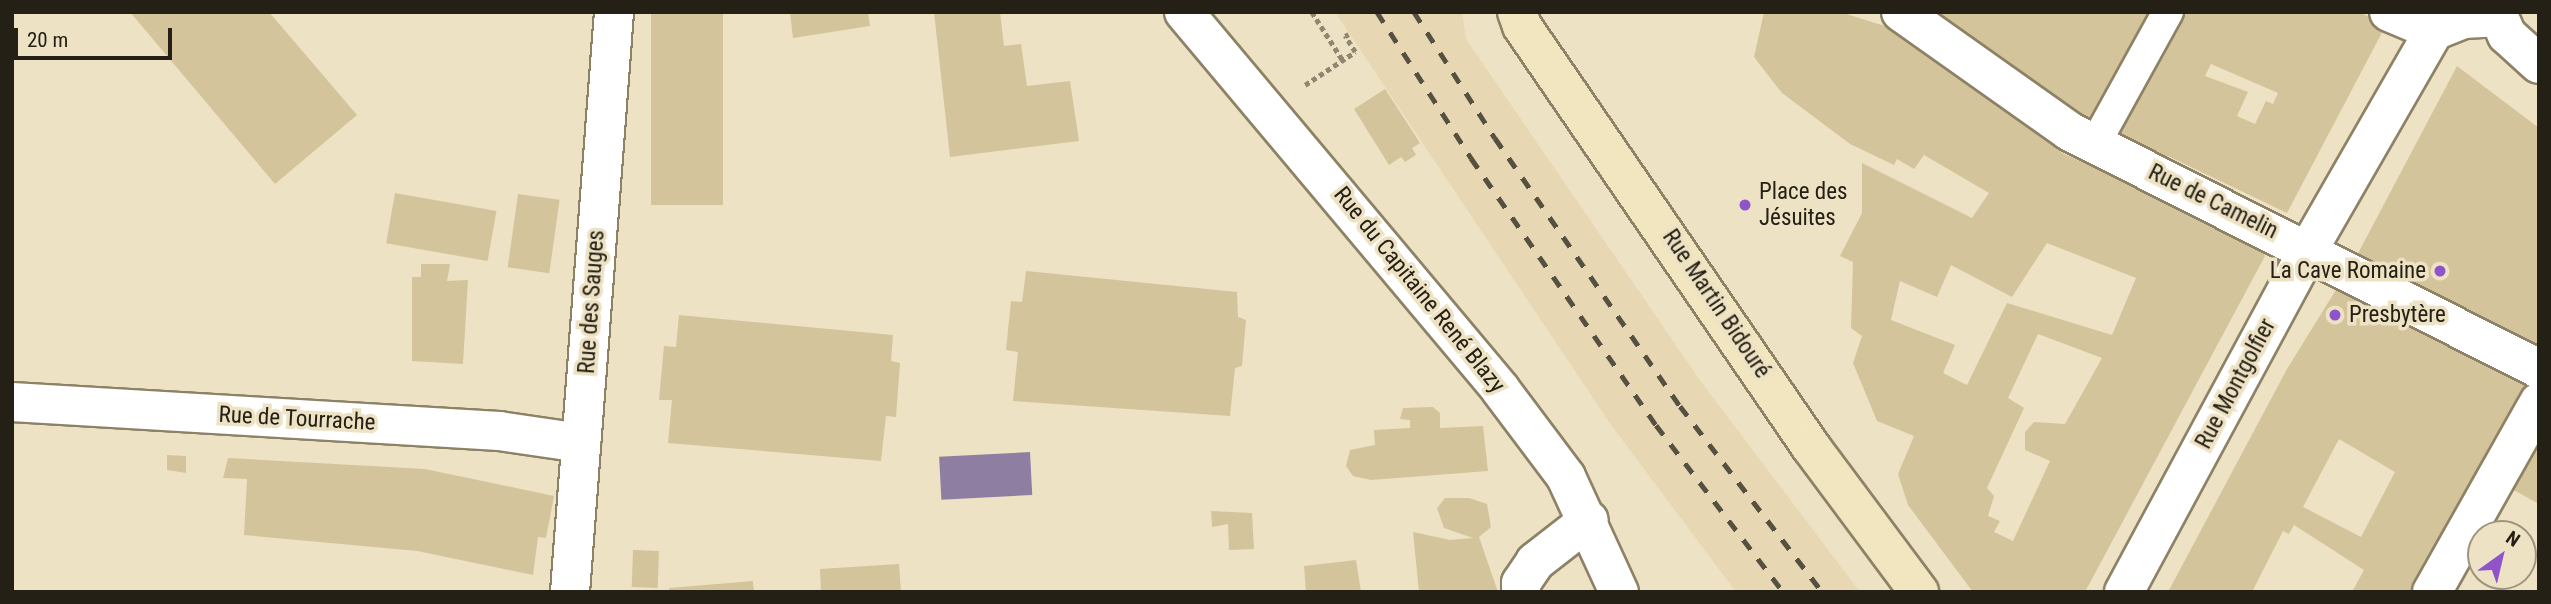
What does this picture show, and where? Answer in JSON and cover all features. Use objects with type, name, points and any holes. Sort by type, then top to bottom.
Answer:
[{"type":"main road","name":"Rue Martin Bidouré","points":[[1517,12],[1522,26],[1811,447],[1920,592]]},
{"type":"street","name":"Rue des Sauges","points":[[570,592],[614,12]]},
{"type":"street","name":"Rue du Capitaine René Blazy","points":[[1184,12],[1500,388],[1566,477],[1589,520],[1619,592]]},
{"type":"street","name":"Rue de Camelin","points":[[1901,12],[2069,131],[2539,369]]},
{"type":"street","points":[[2389,12],[2434,31],[2463,19],[2497,15],[2507,35],[2539,64]]},
{"type":"street","name":"Rue Montgolfier","points":[[2124,592],[2308,250],[2434,31]]},
{"type":"street","name":"Rue de Tourrache","points":[[12,402],[499,431],[581,443]]},
{"type":"street","points":[[2437,590],[2539,402]]},
{"type":"street","points":[[1521,592],[1521,583],[1535,562],[1589,520]]},
{"type":"lane","points":[[2095,144],[2168,12]]},
{"type":"path","points":[[1312,12],[1342,60],[1355,52],[1345,36],[1349,34]]},
{"type":"shaded area","points":[[1335,12],[1462,12],[1466,39],[1699,379],[1860,592],[1736,592],[1609,422]]},
{"type":"shaded area","points":[[1030,452],[1032,495],[941,500],[939,457]]},
{"type":"building","points":[[130,12],[269,12],[357,115],[275,184]]},
{"type":"building","points":[[651,12],[723,12],[723,205],[651,205]]},
{"type":"building","points":[[790,12],[868,12],[870,26],[793,38]]},
{"type":"building","points":[[934,12],[1000,12],[1004,46],[1021,44],[1027,86],[1070,81],[1079,141],[950,157]]},
{"type":"building","points":[[1764,12],[1840,12],[1888,27],[2064,154],[2257,240],[2265,256],[2085,592],[1973,592],[1908,505],[1898,474],[1914,436],[1877,421],[1853,363],[1862,336],[1851,328],[1853,262],[1840,256],[1862,213],[1862,163],[1972,218],[1989,193],[1924,155],[1914,169],[1897,159],[1894,165],[1850,144],[1782,93],[1754,57]],"holes":[[[2047,243],[2136,278],[2112,335],[2007,303],[1967,385],[1943,373],[1955,345],[1891,320],[1900,281],[1937,297],[1951,265],[2012,297]],[[2038,334],[2102,358],[2065,424],[2034,422],[2025,432],[2025,450],[2050,461],[2013,541],[1994,532],[2000,521],[1988,516],[1994,496],[1987,488],[2024,408],[2008,398]]]},
{"type":"building","points":[[1929,12],[2149,12],[2090,133],[1959,29]]},
{"type":"building","points":[[2180,12],[2357,12],[2387,23],[2287,213],[2168,156],[2163,167],[2110,142]],"holes":[[[2211,64],[2278,93],[2273,104],[2266,101],[2255,124],[2237,116],[2248,92],[2205,76]]]},
{"type":"building","points":[[2457,66],[2539,128],[2539,359],[2354,261]]},
{"type":"building","points":[[1385,89],[1420,143],[1412,148],[1416,155],[1405,162],[1401,157],[1389,165],[1354,109]]},
{"type":"building","points":[[395,193],[496,211],[488,261],[386,243]]},
{"type":"building","points":[[518,194],[560,200],[549,273],[508,267]]},
{"type":"building","points":[[421,264],[450,264],[447,281],[468,280],[463,364],[412,361],[412,277],[421,277]]},
{"type":"building","points":[[1026,271],[1237,292],[1238,317],[1246,320],[1242,366],[1235,368],[1230,416],[1013,401],[1018,352],[1006,350],[1011,301],[1022,302]]},
{"type":"building","points":[[2342,280],[2534,382],[2419,592],[2352,592],[2364,570],[2294,525],[2289,534],[2283,531],[2252,592],[2168,592],[2287,369]],"holes":[[[2339,439],[2395,472],[2361,537],[2303,507]]]},
{"type":"building","points":[[679,315],[893,335],[891,361],[900,363],[896,417],[886,416],[881,461],[668,443],[672,400],[659,400],[664,346],[676,347]]},
{"type":"building","points":[[1433,407],[1440,413],[1440,428],[1483,426],[1488,471],[1371,480],[1353,476],[1346,466],[1350,450],[1375,445],[1374,430],[1410,428],[1410,420],[1400,419],[1403,408]]},
{"type":"building","points":[[2539,443],[2539,504],[2510,488]]},
{"type":"building","points":[[167,455],[186,456],[186,473],[167,470]]},
{"type":"building","points":[[228,458],[425,469],[554,496],[546,538],[538,537],[533,575],[417,551],[244,535],[247,479],[223,478]]},
{"type":"building","points":[[1445,498],[1469,498],[1487,504],[1491,527],[1479,537],[1498,592],[1419,592],[1413,532],[1450,540],[1473,538],[1444,528],[1437,508]]},
{"type":"building","points":[[1211,511],[1252,513],[1254,549],[1229,550],[1228,524],[1212,527]]},
{"type":"building","points":[[633,550],[659,551],[658,588],[632,587]]},
{"type":"building","points":[[1356,560],[1361,592],[1306,592],[1304,566]]},
{"type":"building","points":[[899,564],[901,592],[821,592],[820,569]]},
{"type":"building","points":[[753,581],[754,592],[669,592],[669,588]]},
{"type":"railway","points":[[1377,12],[1471,158],[1656,425],[1783,592]]},
{"type":"railway","points":[[1414,12],[1495,138],[1680,406],[1822,592]]},
{"type":"place","name":"Place des Jésuites","points":[[1745,205]]},
{"type":"place","name":"La Cave Romaine","points":[[2440,271]]},
{"type":"place","name":"Presbytère","points":[[2335,315]]}]
